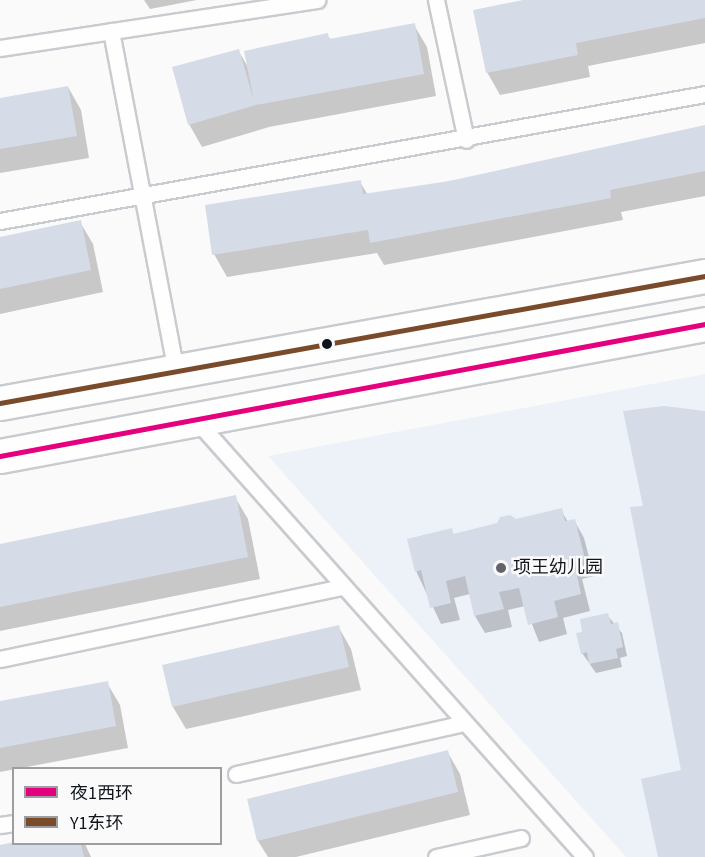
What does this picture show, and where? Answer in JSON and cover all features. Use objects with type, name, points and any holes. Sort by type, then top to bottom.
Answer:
[{"type":"main road","points":[[0,403],[705,276]]},
{"type":"main road","points":[[0,456],[705,324]]},
{"type":"lane","points":[[0,48],[317,0]]},
{"type":"lane","points":[[436,0],[466,140]]},
{"type":"lane","points":[[111,32],[176,372]]},
{"type":"lane","points":[[0,221],[466,140],[705,94]]},
{"type":"lane","points":[[196,420],[342,587],[585,857]]},
{"type":"lane","points":[[0,659],[342,587]]},
{"type":"lane","points":[[236,774],[465,723]]},
{"type":"lane","points":[[436,857],[521,838]]},
{"type":"shaded area","name":"项王幼儿园","points":[[705,374],[705,857],[626,857],[268,456]]},
{"type":"building","points":[[523,0],[705,0],[705,18],[576,43],[578,55],[486,73],[473,10]]},
{"type":"building","points":[[415,23],[424,74],[256,105],[188,125],[172,67],[239,49],[254,101],[244,51],[328,33],[329,39]]},
{"type":"building","points":[[68,86],[77,136],[0,149],[0,98]]},
{"type":"building","points":[[705,125],[705,171],[610,190],[611,198],[370,243],[368,230],[212,255],[205,205],[361,180],[363,194],[449,181]]},
{"type":"building","points":[[81,220],[91,270],[0,289],[0,237]]},
{"type":"building","points":[[664,406],[705,411],[705,857],[658,857],[641,779],[681,770],[630,507],[643,506],[623,411]]},
{"type":"building","points":[[236,495],[248,557],[0,607],[0,544]]},
{"type":"building","points":[[562,508],[565,521],[575,519],[585,559],[574,562],[581,594],[554,601],[558,617],[528,625],[519,588],[499,592],[504,609],[474,616],[465,576],[446,581],[451,603],[430,608],[421,570],[415,572],[407,539],[452,528],[453,534],[497,523],[500,517],[510,515],[516,519]]},
{"type":"building","points":[[608,613],[611,624],[618,622],[623,647],[616,649],[618,658],[589,664],[587,652],[581,654],[576,633],[582,632],[580,619]]},
{"type":"building","points":[[339,625],[349,667],[172,707],[162,665]]},
{"type":"building","points":[[108,681],[116,726],[0,748],[0,701]]},
{"type":"building","points":[[448,750],[458,792],[257,841],[247,799]]},
{"type":"building","points":[[12,842],[12,845],[81,845],[84,857],[0,857],[0,845]]},
{"type":"transit line","name":"Y1东环","points":[[0,403],[705,276]]},
{"type":"transit line","name":"夜1西环","points":[[0,456],[705,324]]},
{"type":"place","name":"项王幼儿园","points":[[501,568]]}]
